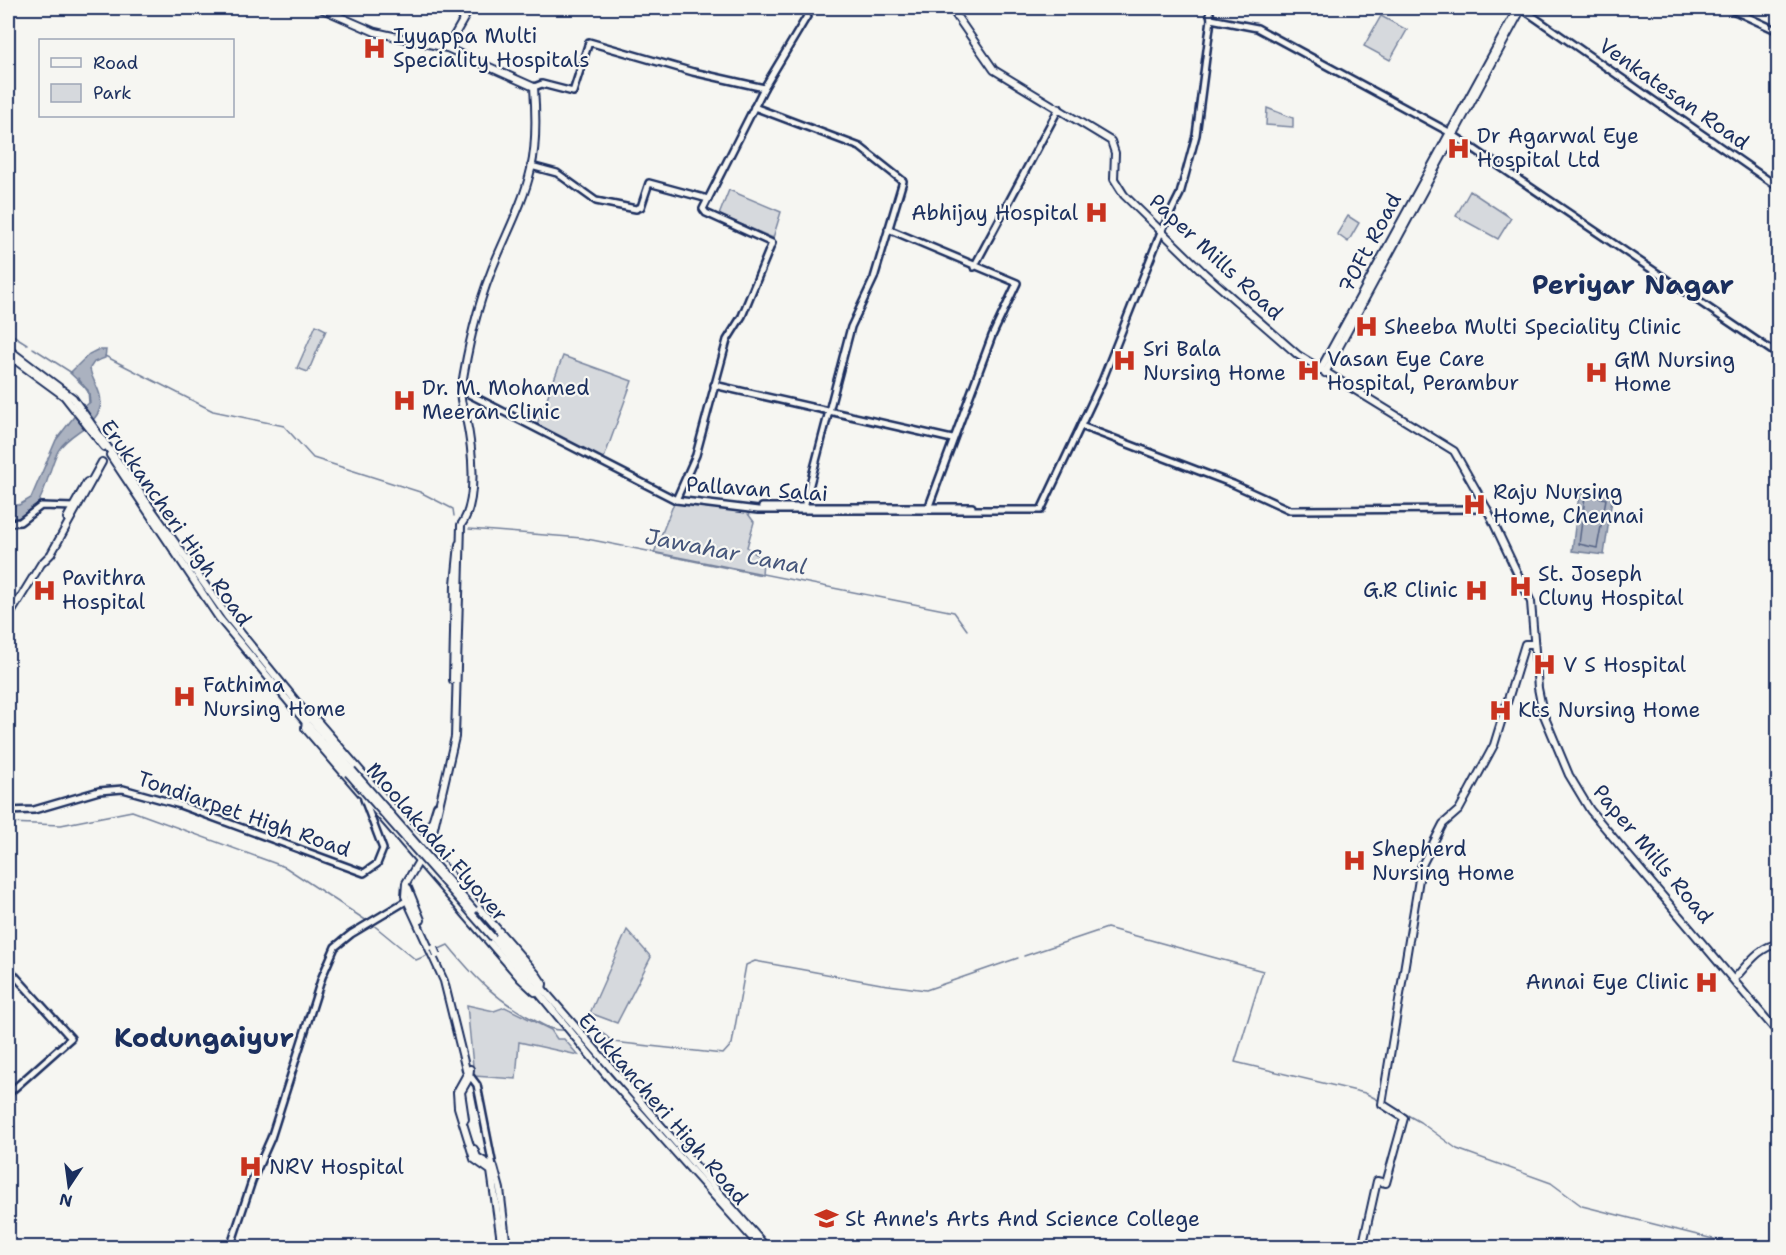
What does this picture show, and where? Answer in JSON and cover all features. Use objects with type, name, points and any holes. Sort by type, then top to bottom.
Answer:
[{"type":"main road","points":[[320,8],[375,32],[447,48],[534,87],[536,111],[531,166],[522,197],[490,274],[466,356],[461,390],[460,399],[466,417],[472,474],[470,511],[461,525],[461,541],[456,548],[453,737],[429,849]]},
{"type":"main road","points":[[447,48],[470,8]]},
{"type":"main road","points":[[946,8],[966,30]]},
{"type":"main road","name":"Paper Mills Road","points":[[951,8],[994,70],[1111,141],[1115,153],[1113,174],[1124,195],[1161,232],[1298,356],[1454,451],[1487,509],[1531,602],[1538,688],[1550,734],[1584,800],[1779,1033]]},
{"type":"main road","name":"70Ft Road","points":[[1323,371],[1521,8]]},
{"type":"main road","points":[[8,349],[20,361]]},
{"type":"main road","name":"Erukkancheri High Road","points":[[8,355],[20,361],[76,407],[112,454],[200,580],[307,719]]},
{"type":"main road","points":[[8,618],[48,556],[102,462],[112,454]]},
{"type":"main road","points":[[48,556],[82,495]]},
{"type":"main road","points":[[1362,1248],[1377,1181],[1386,1183],[1404,1116],[1382,1102],[1421,867],[1443,824],[1459,810],[1494,745],[1525,644],[1534,644]]},
{"type":"main road","points":[[313,716],[429,849],[537,975],[543,984],[541,991],[533,992],[393,832],[305,728],[307,719],[313,716]]},
{"type":"main road","name":"Moolakadai Flyover","points":[[307,719],[541,991]]},
{"type":"main road","points":[[422,842],[433,819],[453,737]]},
{"type":"main road","points":[[393,832],[404,823]]},
{"type":"main road","points":[[420,863],[404,888],[406,901],[448,980],[468,1073],[461,1092],[469,1135],[477,1157],[493,1166],[500,1189],[507,1248]]},
{"type":"main road","points":[[420,863],[408,891],[434,952]]},
{"type":"main road","points":[[434,879],[445,868]]},
{"type":"main road","points":[[1735,978],[1764,949],[1779,944]]},
{"type":"main road","points":[[541,991],[576,1027],[584,1041],[767,1248]]},
{"type":"main road","name":"Erukkancheri High Road","points":[[541,991],[566,1024],[584,1041],[608,1077],[762,1248]]},
{"type":"main road","points":[[468,1073],[457,1092],[456,1100],[474,1159],[491,1171],[502,1248]]},
{"type":"street","points":[[676,500],[696,455],[727,340],[742,316],[772,243],[705,212],[708,199],[764,88],[812,8]]},
{"type":"street","points":[[749,509],[929,506],[1041,508],[1102,381],[1161,232],[1180,194],[1196,135],[1211,19],[1209,8]]},
{"type":"street","name":"Venkatesan Road","points":[[1521,8],[1779,188]]},
{"type":"street","points":[[1728,8],[1779,31]]},
{"type":"street","points":[[1211,19],[1257,28],[1451,134],[1779,355]]},
{"type":"street","points":[[534,87],[542,84],[573,92],[589,42],[693,72],[764,88]]},
{"type":"street","points":[[754,107],[860,147],[903,181],[878,262],[851,327],[804,507]]},
{"type":"street","points":[[974,267],[1059,108]]},
{"type":"street","points":[[531,166],[557,173],[596,201],[636,209],[641,207],[649,183],[708,199]]},
{"type":"street","points":[[888,230],[1017,283],[992,336],[929,506]]},
{"type":"street","points":[[714,385],[952,439]]},
{"type":"street","name":"Pallavan Salai","points":[[461,390],[676,500],[749,509],[821,511],[1041,508]]},
{"type":"street","points":[[1081,426],[1223,481],[1290,510],[1487,509]]},
{"type":"street","points":[[8,523],[20,522],[42,506],[74,507]]},
{"type":"street","name":"Tondiarpet High Road","points":[[8,811],[34,810],[99,791],[123,789],[166,800],[364,873],[377,864],[383,849],[364,798]]},
{"type":"street","points":[[230,1248],[252,1181],[271,1138],[324,971],[335,947],[351,934],[406,901]]},
{"type":"street","points":[[8,968],[71,1038],[8,1094]]},
{"type":"street","points":[[468,1073],[477,1085],[493,1166]]},
{"type":"green space","points":[[1381,16],[1407,30],[1390,60],[1364,46]]},
{"type":"green space","points":[[1267,108],[1293,118],[1293,127],[1266,125]]},
{"type":"green space","points":[[729,190],[781,212],[773,238],[719,215]]},
{"type":"green space","points":[[1470,191],[1511,218],[1498,239],[1456,216]]},
{"type":"green space","points":[[1348,216],[1359,223],[1348,242],[1337,234]]},
{"type":"green space","points":[[316,325],[326,330],[308,372],[297,368]]},
{"type":"green space","points":[[563,356],[632,381],[603,461],[536,427]]},
{"type":"green space","points":[[674,503],[746,511],[754,522],[747,547],[763,560],[762,575],[654,553]]},
{"type":"green space","points":[[627,930],[651,957],[617,1023],[590,1013]]},
{"type":"green space","points":[[467,1005],[494,1011],[505,1007],[551,1030],[557,1039],[564,1039],[578,1055],[519,1042],[516,1079],[474,1076]]},
{"type":"water","points":[[97,350],[106,350],[105,358],[94,362],[90,368],[101,402],[97,415],[68,439],[58,451],[37,505],[20,519],[8,521],[8,505],[19,505],[31,498],[56,440],[76,414],[89,403],[88,390],[70,373],[89,354]]},
{"type":"water","points":[[1580,487],[1613,492],[1604,555],[1572,551]]},
{"type":"waterway","points":[[8,332],[27,344]]},
{"type":"waterway","points":[[33,348],[72,373]]},
{"type":"waterway","name":"Jawahar Canal","points":[[105,356],[213,411],[284,426],[313,458],[420,492],[453,509],[454,516]]},
{"type":"waterway","points":[[78,378],[89,393],[90,403]]},
{"type":"waterway","name":"Jawahar Canal","points":[[469,529],[582,538],[954,612],[967,630]]},
{"type":"waterway","points":[[8,823],[61,825],[132,811],[285,867],[367,921]]},
{"type":"waterway","points":[[371,923],[416,960],[430,954]]},
{"type":"waterway","points":[[1024,956],[1107,928],[1263,971],[1235,1062],[1365,1093],[1380,1101]]},
{"type":"waterway","points":[[437,950],[448,945],[467,968],[497,996],[545,1026],[564,1030]]},
{"type":"waterway","points":[[581,1027],[598,1029],[613,1042],[723,1054],[732,1044],[746,965],[755,961],[926,990],[1018,958]]},
{"type":"waterway","points":[[1393,1107],[1420,1122],[1457,1149],[1551,1183],[1582,1206],[1749,1248]]},
{"type":"place","name":"Iyyappa Multi Speciality Hospitals","points":[[375,48]]},
{"type":"place","name":"Dr Agarwal Eye Hospital Ltd","points":[[1459,148]]},
{"type":"place","name":"Abhijay Hospital","points":[[1096,213]]},
{"type":"place","name":"Sheeba Multi Speciality Clinic","points":[[1366,327]]},
{"type":"place","name":"Sri Bala Nursing Home","points":[[1125,361]]},
{"type":"place","name":"Vasan Eye Care Hospital, Perambur","points":[[1309,371]]},
{"type":"place","name":"GM Nursing Home","points":[[1596,372]]},
{"type":"place","name":"Dr. M. Mohamed Meeran Clinic","points":[[404,400]]},
{"type":"place","name":"Raju Nursing Home, Chennai","points":[[1475,504]]},
{"type":"place","name":"St. Joseph Cluny Hospital","points":[[1520,586]]},
{"type":"place","name":"Pavithra Hospital","points":[[44,590]]},
{"type":"place","name":"G.R Clinic","points":[[1476,590]]},
{"type":"place","name":"V S Hospital","points":[[1545,665]]},
{"type":"place","name":"Fathima Nursing Home","points":[[185,697]]},
{"type":"place","name":"Kts Nursing Home","points":[[1500,710]]},
{"type":"place","name":"Shepherd Nursing Home","points":[[1354,861]]},
{"type":"place","name":"Annai Eye Clinic","points":[[1707,982]]},
{"type":"place","name":"NRV Hospital","points":[[251,1167]]},
{"type":"place","name":"St Anne's Arts And Science College","points":[[827,1219]]},
{"type":"district","name":"Periyar Nagar","points":[[1633,285]]},
{"type":"district","name":"Kodungaiyur","points":[[204,1038]]}]
